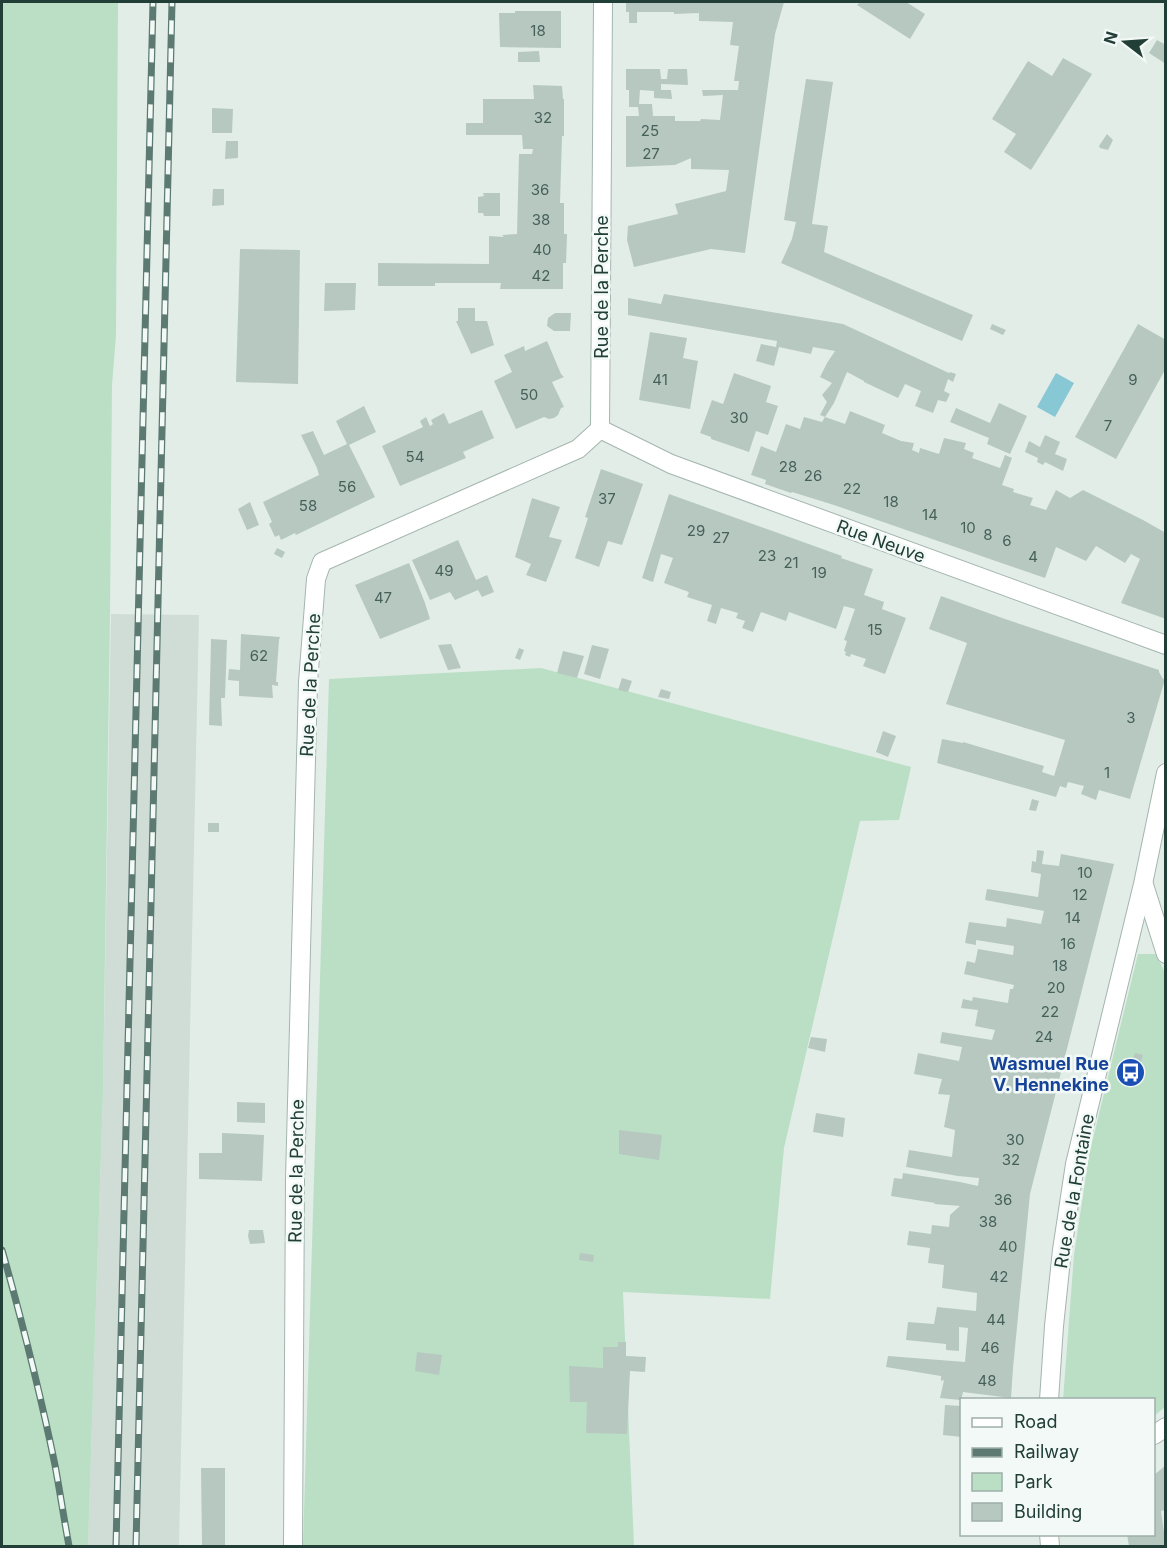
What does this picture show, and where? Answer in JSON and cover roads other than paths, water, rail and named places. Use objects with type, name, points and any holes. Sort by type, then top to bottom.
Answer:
[{"type":"street","name":"Rue de la Perche","points":[[293,1546],[295,1179],[308,682],[316,579],[322,561],[578,449],[600,429],[603,2]]},
{"type":"street","name":"Rue Neuve","points":[[600,429],[671,464],[1166,645]]},
{"type":"street","points":[[1166,773],[1143,884],[1166,954]]},
{"type":"street","points":[[1143,884],[1166,831]]},
{"type":"street","name":"Rue de la Fontaine","points":[[1049,1398],[1062,1250],[1075,1164],[1143,884]]},
{"type":"water","points":[[1056,373],[1074,383],[1055,417],[1037,407]]},
{"type":"railway","points":[[116,1546],[153,2]]},
{"type":"railway","points":[[136,1546],[172,2]]},
{"type":"railway","points":[[2,1250],[43,1411],[69,1546]]},
{"type":"place","name":"Wasmuel Rue V. Hennekine","points":[[1130,1073]]}]
